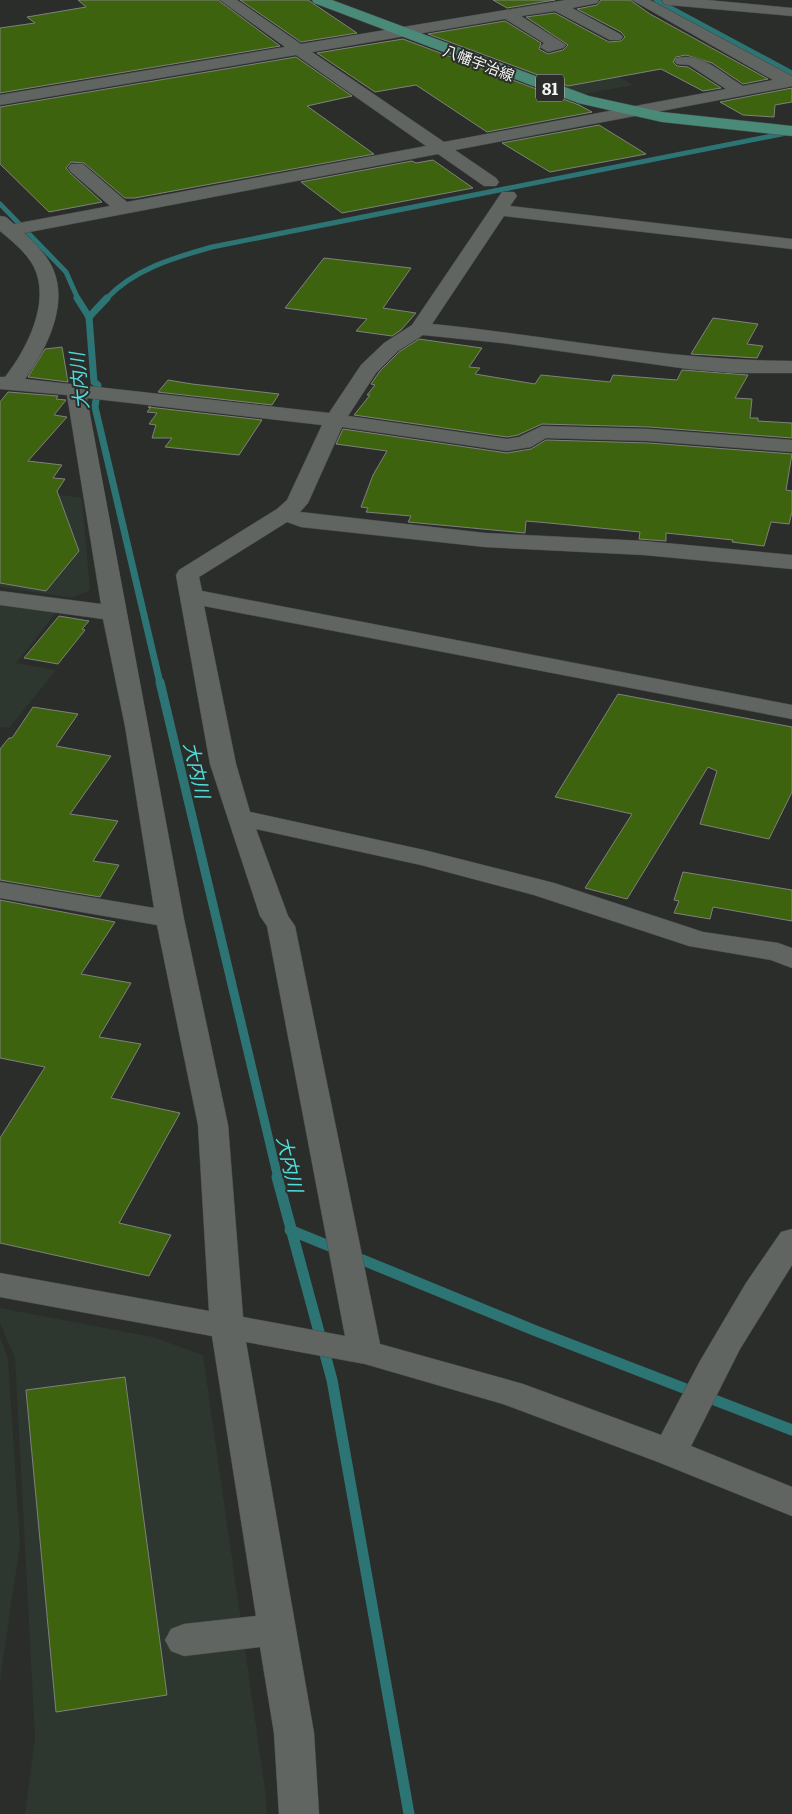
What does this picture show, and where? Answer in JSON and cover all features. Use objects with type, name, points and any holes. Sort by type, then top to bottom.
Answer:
[{"type":"main road","name":"八幡宇治線","points":[[319,0],[584,100],[629,112],[792,131]]},
{"type":"street","points":[[227,0],[490,182]]},
{"type":"street","points":[[0,100],[592,0]]},
{"type":"street","points":[[639,0],[790,81]]},
{"type":"street","points":[[669,0],[792,12]]},
{"type":"street","points":[[669,0],[757,48]]},
{"type":"street","points":[[557,6],[615,37]]},
{"type":"street","points":[[507,14],[558,45],[548,47]]},
{"type":"street","points":[[682,61],[692,60],[740,91]]},
{"type":"street","points":[[5,225],[40,224],[790,81]]},
{"type":"street","points":[[78,168],[123,208]]},
{"type":"street","points":[[365,1352],[281,926],[274,916],[239,817],[223,764],[187,575],[285,514],[297,503],[335,420],[368,369],[391,347],[420,329],[503,203],[792,244]]},
{"type":"street","points":[[5,225],[23,242],[44,268],[50,290],[47,309],[35,345],[5,383]]},
{"type":"street","points":[[420,329],[502,337],[688,363],[735,367],[792,367]]},
{"type":"street","points":[[5,383],[335,420],[507,445],[524,443],[542,432],[649,435],[792,446]]},
{"type":"street","points":[[81,391],[114,613],[137,726],[170,919],[213,1125],[227,1326],[294,1733],[300,1814]]},
{"type":"street","points":[[285,514],[301,520],[476,539],[653,548],[792,562]]},
{"type":"street","points":[[191,596],[792,712]]},
{"type":"street","points":[[0,598],[114,613]]},
{"type":"street","points":[[239,817],[424,858],[534,887],[699,940],[778,952],[792,959]]},
{"type":"street","points":[[0,890],[170,919]]},
{"type":"street","points":[[670,1452],[694,1400],[753,1297],[792,1240]]},
{"type":"street","points":[[0,1285],[365,1352],[511,1393],[670,1452],[792,1502]]},
{"type":"street","points":[[184,1640],[277,1629]]},
{"type":"shaded area","points":[[587,58],[633,85],[580,95],[514,70]]},
{"type":"shaded area","points":[[60,495],[82,498],[90,590],[73,598],[0,587],[0,566]]},
{"type":"shaded area","points":[[0,605],[56,613],[16,663],[56,670],[9,728],[0,727]]},
{"type":"shaded area","points":[[0,1308],[153,1337],[203,1355],[267,1814],[25,1814],[35,1738],[15,1358],[0,1323]]},
{"type":"shaded area","points":[[0,1337],[8,1359],[20,1544],[0,1681]]},
{"type":"building","points":[[78,0],[218,0],[280,46],[0,93],[0,28],[35,23],[27,17],[86,7]]},
{"type":"building","points":[[240,0],[308,0],[357,33],[301,42]]},
{"type":"building","points":[[493,0],[555,0],[507,8]]},
{"type":"building","points":[[601,0],[630,0],[650,14],[768,79],[743,84],[712,63],[686,55],[676,57],[673,62],[677,66],[688,67],[721,88],[703,91],[661,69],[568,86],[428,34],[505,21],[541,43],[539,49],[548,54],[563,50],[568,45],[526,17],[555,13],[609,42],[621,41],[625,37],[621,32],[577,9],[597,5]]},
{"type":"building","points":[[403,39],[579,105],[592,112],[487,132],[416,85],[375,92],[317,53]]},
{"type":"building","points":[[296,57],[352,96],[307,106],[374,154],[135,198],[125,198],[84,163],[71,162],[66,168],[102,202],[49,212],[0,164],[0,107]]},
{"type":"building","points":[[792,88],[792,102],[775,105],[774,117],[743,115],[720,102]]},
{"type":"building","points":[[599,125],[646,154],[550,172],[502,143]]},
{"type":"building","points":[[433,160],[473,188],[342,213],[301,182],[412,161],[416,163]]},
{"type":"building","points":[[324,258],[411,268],[383,308],[416,313],[401,330],[392,336],[356,331],[367,319],[285,308]]},
{"type":"building","points":[[713,318],[758,324],[747,344],[763,346],[757,358],[691,354]]},
{"type":"building","points":[[419,339],[482,348],[469,367],[480,368],[475,374],[535,384],[541,375],[610,382],[613,375],[677,380],[682,370],[748,375],[735,398],[752,399],[750,418],[758,418],[758,421],[792,423],[792,438],[649,427],[542,424],[518,435],[507,437],[354,415],[370,395],[367,395],[375,385],[371,384],[380,371],[399,352]]},
{"type":"building","points":[[62,347],[68,382],[28,377],[45,349]]},
{"type":"building","points":[[168,380],[279,394],[272,405],[158,392]]},
{"type":"building","points":[[8,392],[58,396],[56,399],[66,400],[54,415],[67,417],[28,461],[62,465],[53,478],[65,479],[57,491],[79,551],[46,591],[0,583],[0,402]]},
{"type":"building","points":[[151,407],[262,420],[239,455],[165,447],[172,438],[152,438],[156,425],[149,424],[157,413],[147,412]]},
{"type":"building","points":[[343,429],[507,453],[531,449],[546,440],[649,443],[792,454],[786,490],[792,491],[792,512],[789,524],[771,522],[764,546],[732,542],[733,540],[666,533],[666,541],[639,539],[640,532],[526,521],[525,533],[408,522],[411,516],[366,512],[368,508],[361,507],[373,475],[387,451],[336,444]]},
{"type":"building","points":[[59,616],[89,621],[82,629],[85,630],[58,664],[24,658]]},
{"type":"building","points":[[618,694],[792,727],[792,792],[769,839],[700,824],[717,771],[708,767],[627,899],[585,888],[632,814],[555,797]]},
{"type":"building","points":[[33,707],[78,714],[56,746],[111,756],[70,814],[118,821],[93,861],[119,865],[100,897],[0,880],[0,749],[9,738],[12,738]]},
{"type":"building","points":[[683,872],[792,890],[792,921],[713,907],[710,919],[674,913],[679,901],[674,900]]},
{"type":"building","points":[[0,900],[115,922],[81,974],[131,983],[99,1037],[141,1044],[111,1098],[180,1113],[119,1223],[171,1235],[149,1276],[0,1243],[0,1138],[45,1067],[0,1058]]},
{"type":"building","points":[[125,1377],[167,1695],[56,1712],[26,1390]]},
{"type":"waterway","points":[[656,0],[792,73]]},
{"type":"waterway","points":[[106,299],[142,272],[169,260],[212,247],[792,132]]},
{"type":"waterway","points":[[0,204],[66,272],[78,299]]},
{"type":"waterway","points":[[77,298],[89,317]]},
{"type":"waterway","points":[[89,317],[106,299]]},
{"type":"waterway","name":"大内川","points":[[89,317],[94,382],[98,385],[95,407],[160,683]]},
{"type":"waterway","name":"大内川","points":[[160,682],[278,1178]]},
{"type":"waterway","name":"大内川","points":[[277,1177],[292,1231]]},
{"type":"waterway","points":[[292,1231],[339,1250]]},
{"type":"waterway","points":[[292,1231],[332,1380],[409,1814]]},
{"type":"waterway","points":[[353,1256],[536,1331],[792,1430]]}]
